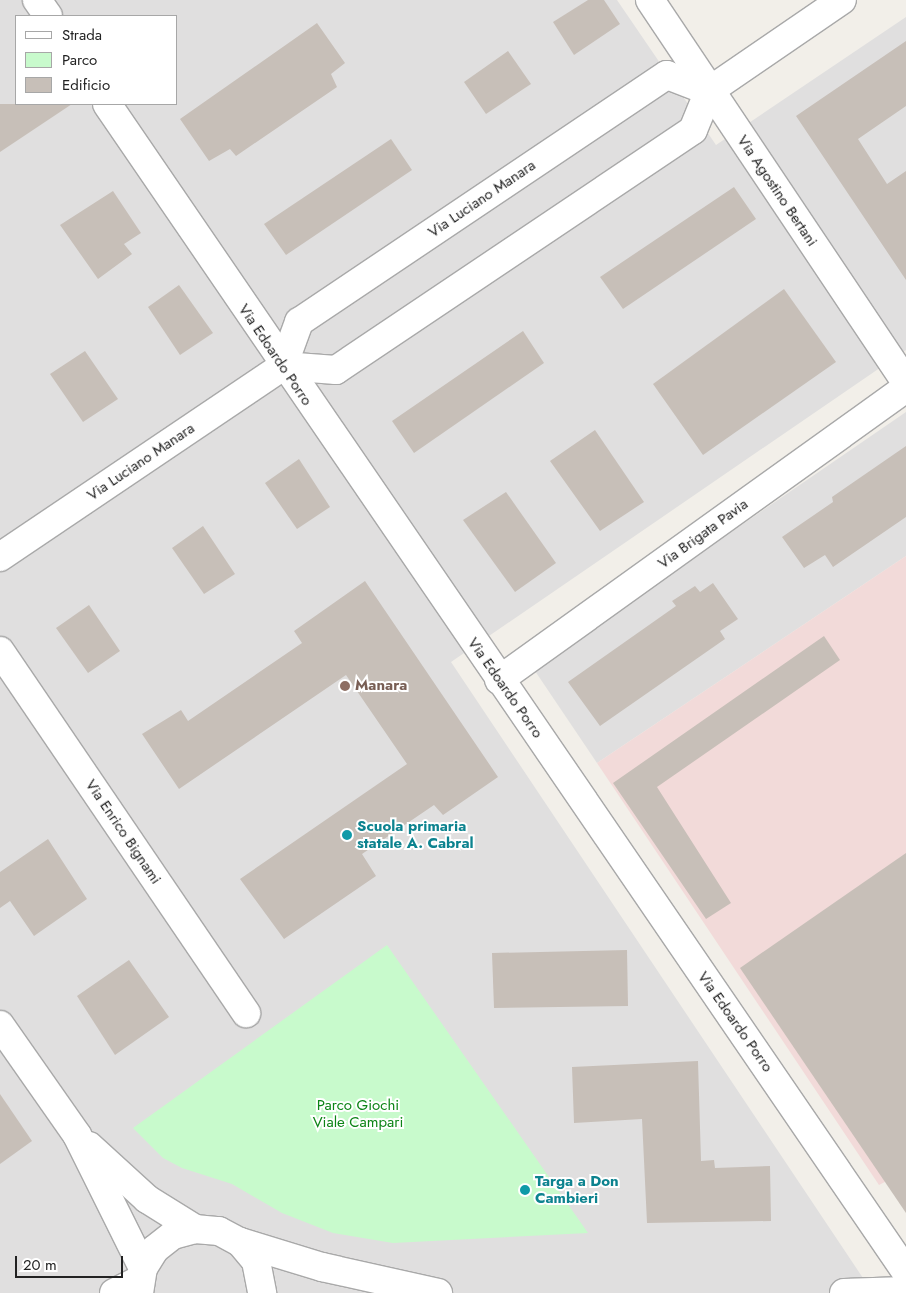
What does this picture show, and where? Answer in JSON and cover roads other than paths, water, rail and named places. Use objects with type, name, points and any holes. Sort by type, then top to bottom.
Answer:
[{"type":"street","points":[[37,0],[47,15]]},
{"type":"street","name":"Via Agostino Bertani","points":[[650,0],[709,91],[906,382]]},
{"type":"street","points":[[283,366],[336,370],[693,130],[709,91],[842,0]]},
{"type":"street","name":"Via Luciano Manara","points":[[0,557],[283,366],[299,322],[667,75],[709,91]]},
{"type":"street","name":"Via Edoardo Porro","points":[[108,105],[283,366],[906,1272]]},
{"type":"street","name":"Via Brigata Pavia","points":[[500,680],[906,388]]},
{"type":"street","name":"Via Enrico Bignami","points":[[0,651],[246,1013]]},
{"type":"street","points":[[0,1025],[77,1135],[140,1280]]},
{"type":"street","points":[[77,1135],[147,1199],[195,1229]]},
{"type":"street","points":[[114,1293],[140,1280],[155,1249],[173,1235],[195,1229],[219,1231],[240,1242],[322,1267],[438,1293]]},
{"type":"street","points":[[240,1242],[256,1261],[262,1293]]},
{"type":"street","points":[[844,1293],[906,1291]]},
{"type":"place","name":"Manara","points":[[345,686]]},
{"type":"place","name":"Scuola primaria statale A. Cabral","points":[[347,835]]},
{"type":"place","name":"Targa a Don Cambieri","points":[[525,1190]]},
{"type":"park label","name":"Parco Giochi Viale Campari","points":[[358,1114]]}]
